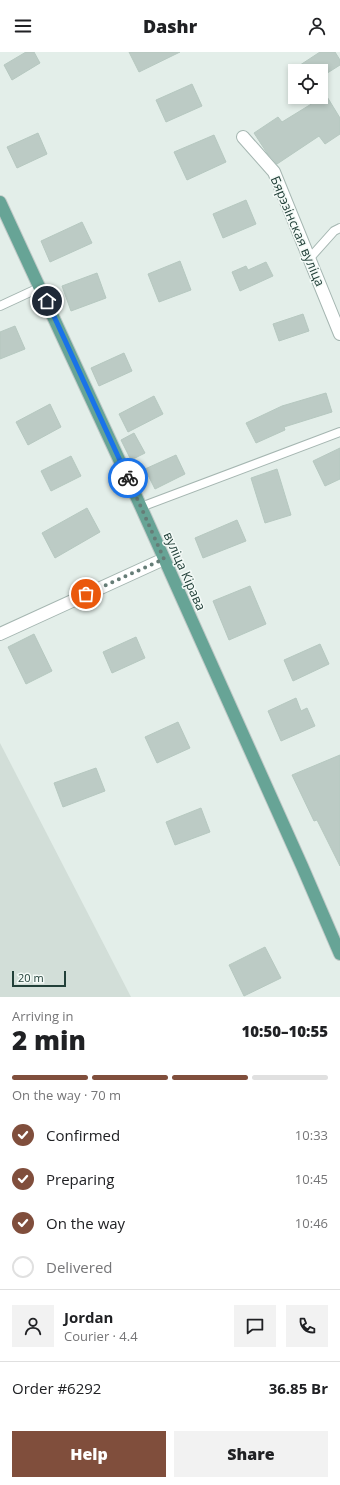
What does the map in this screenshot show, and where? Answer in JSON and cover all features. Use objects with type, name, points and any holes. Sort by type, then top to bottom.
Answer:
[{"type":"main road","name":"вуліца Кірава","points":[[0,202],[41,287],[141,507],[340,954]]},
{"type":"street","name":"Бярэзінская вуліца","points":[[243,137],[274,172],[340,334]]},
{"type":"street","points":[[0,634],[164,559]]},
{"type":"lane","points":[[310,259],[334,231],[340,228]]},
{"type":"lane","points":[[0,306],[41,287]]},
{"type":"lane","points":[[141,507],[340,432]]},
{"type":"shaded area","points":[[0,743],[131,997],[0,997]]},
{"type":"building","points":[[26,52],[34,52],[40,63],[12,80],[4,65]]},
{"type":"building","points":[[129,52],[180,52],[139,72]]},
{"type":"building","points":[[320,52],[335,52],[340,60],[340,65],[328,73],[328,64],[302,64]]},
{"type":"building","points":[[192,84],[202,106],[166,122],[156,100]]},
{"type":"building","points":[[328,98],[340,118],[340,134],[325,144],[319,136],[277,164],[267,153],[254,133],[278,117],[282,122],[311,104],[328,104]]},
{"type":"building","points":[[38,133],[47,154],[17,168],[7,147]]},
{"type":"building","points":[[214,135],[226,162],[187,180],[174,152]]},
{"type":"building","points":[[246,200],[256,224],[223,238],[213,214]]},
{"type":"building","points":[[82,222],[92,243],[50,262],[41,241]]},
{"type":"building","points":[[180,261],[191,290],[159,302],[148,274]]},
{"type":"building","points":[[266,262],[273,276],[240,291],[232,272],[246,266],[248,270]]},
{"type":"building","points":[[97,273],[106,298],[71,311],[62,286]]},
{"type":"building","points":[[303,314],[309,331],[279,341],[273,324]]},
{"type":"building","points":[[15,326],[25,349],[0,359],[0,332]]},
{"type":"building","points":[[124,353],[132,371],[99,386],[91,368]]},
{"type":"building","points":[[326,393],[332,412],[284,427],[285,430],[256,443],[246,423],[282,406]]},
{"type":"building","points":[[154,396],[163,414],[128,432],[119,414]]},
{"type":"building","points":[[50,404],[61,427],[28,445],[16,422]]},
{"type":"building","points":[[134,433],[145,453],[131,460],[121,440]]},
{"type":"building","points":[[340,448],[340,479],[325,486],[313,461]]},
{"type":"building","points":[[176,455],[185,474],[155,489],[145,469]]},
{"type":"building","points":[[71,456],[81,476],[51,491],[41,471]]},
{"type":"building","points":[[277,469],[291,515],[265,523],[251,478]]},
{"type":"building","points":[[87,508],[100,532],[55,558],[42,533]]},
{"type":"building","points":[[237,520],[246,541],[203,558],[195,538]]},
{"type":"building","points":[[250,586],[266,624],[229,640],[213,601]]},
{"type":"building","points":[[34,634],[52,671],[26,684],[8,647]]},
{"type":"building","points":[[136,637],[145,658],[112,673],[103,652]]},
{"type":"building","points":[[320,644],[329,664],[293,681],[284,660]]},
{"type":"building","points":[[296,698],[301,711],[307,708],[315,726],[281,741],[268,711]]},
{"type":"building","points":[[178,722],[190,748],[157,763],[145,737]]},
{"type":"building","points":[[340,755],[340,866],[317,820],[314,821],[292,775]]},
{"type":"building","points":[[96,768],[105,791],[63,807],[54,783]]},
{"type":"building","points":[[201,808],[210,832],[175,845],[166,822]]},
{"type":"building","points":[[265,947],[281,978],[244,996],[229,965]]},
{"type":"way so far","points":[[86,594],[164,559],[128,478]]},
{"type":"route","points":[[47,301],[128,478]]}]
